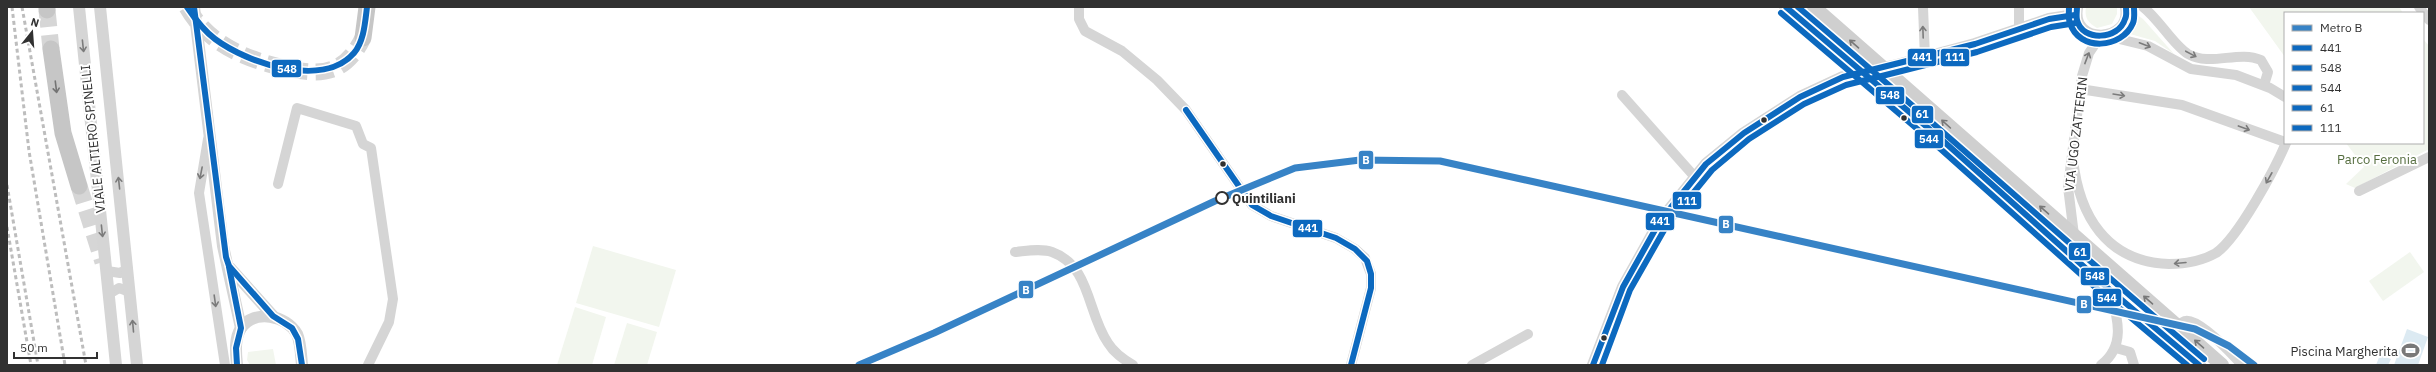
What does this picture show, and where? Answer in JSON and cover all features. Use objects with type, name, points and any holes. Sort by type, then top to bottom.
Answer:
[{"type":"highway","points":[[362,38],[367,7]]},
{"type":"highway","points":[[51,49],[63,133],[79,186]]},
{"type":"main road","points":[[1786,7],[1941,139],[2110,290],[2199,365]]},
{"type":"main road","points":[[1814,7],[2177,326],[2223,364]]},
{"type":"street","name":"VIALE ALTIERO SPINELLI","points":[[79,7],[116,365]]},
{"type":"street","name":"VIALE ALTIERO SPINELLI","points":[[100,7],[137,365]]},
{"type":"street","points":[[194,7],[224,246],[242,328],[236,348],[237,365]]},
{"type":"street","points":[[1923,7],[1925,58]]},
{"type":"street","points":[[2019,7],[2019,30]]},
{"type":"street","points":[[2103,36],[2122,26],[2126,14],[2126,7]]},
{"type":"street","points":[[2143,7],[2189,54],[2206,59],[2245,56],[2261,60],[2268,72],[2264,85]]},
{"type":"street","points":[[1078,10],[1085,31],[1122,50],[1146,70],[1186,110],[1252,205],[1271,216],[1336,238],[1350,245],[1365,258],[1371,274],[1371,288],[1351,365]]},
{"type":"street","points":[[1593,365],[1623,287],[1660,221],[1694,176],[1719,153],[1768,116],[1832,81],[1925,58],[2019,30],[2076,11],[2083,29],[2103,36],[2148,46],[2191,69],[2236,75],[2264,85],[2284,95]]},
{"type":"street","name":"VIA UGO ZATTERIN","points":[[2074,235],[2068,195],[2080,89],[2085,61],[2103,36]]},
{"type":"street","points":[[2080,89],[2182,105],[2284,142]]},
{"type":"street","points":[[1622,95],[1694,176]]},
{"type":"street","points":[[278,184],[297,108],[356,126],[363,144],[372,148],[393,299],[389,322],[368,365]]},
{"type":"street","points":[[209,135],[199,192],[225,365]]},
{"type":"street","points":[[2072,158],[2080,199],[2089,218],[2102,235],[2117,248],[2140,259],[2156,263],[2179,264],[2203,258],[2222,247],[2260,194],[2285,144]]},
{"type":"street","points":[[2359,191],[2429,157]]},
{"type":"street","points":[[2063,248],[2074,235]]},
{"type":"street","points":[[1015,252],[1050,252],[1066,259],[1074,267],[1108,343],[1119,355],[1133,365]]},
{"type":"street","points":[[229,266],[273,316],[289,325],[297,335],[302,365]]},
{"type":"street","points":[[107,272],[120,273],[128,269]]},
{"type":"street","points":[[109,294],[119,288],[130,292]]},
{"type":"street","points":[[2102,365],[2116,348],[2118,324],[2110,290]]},
{"type":"street","points":[[242,328],[258,318],[273,316]]},
{"type":"street","points":[[2166,337],[2177,326],[2186,321],[2197,324],[2242,365]]},
{"type":"street","points":[[1472,365],[1528,334]]},
{"type":"street","points":[[2116,348],[2130,352],[2134,365]]},
{"type":"green space","points":[[2086,7],[2117,7],[2117,14],[2112,24],[2097,28],[2087,19]]},
{"type":"green space","points":[[2249,7],[2399,7],[2402,12],[2284,12],[2284,56]]},
{"type":"green space","points":[[2137,15],[2143,19],[2174,54],[2155,41],[2130,34],[2135,27]]},
{"type":"green space","name":"Parco Feronia","points":[[2424,40],[2429,46],[2429,149],[2355,188],[2346,184],[2364,167],[2347,144],[2424,144]]},
{"type":"green space","points":[[593,246],[676,270],[659,327],[576,303]]},
{"type":"green space","points":[[2410,252],[2424,272],[2383,301],[2369,281]]},
{"type":"green space","points":[[575,307],[606,317],[592,365],[557,365]]},
{"type":"green space","points":[[627,323],[657,332],[647,365],[614,365]]},
{"type":"green space","points":[[273,349],[276,365],[250,365],[247,360],[248,352]]},
{"type":"shaded area","name":"Piscina Margherita","points":[[2407,329],[2428,337],[2418,365],[2394,365]]},
{"type":"shaded area","name":"Piscina Margherita","points":[[2380,355],[2391,359],[2388,365],[2376,365]]},
{"type":"tunnel","points":[[187,7],[205,30],[227,47],[252,59],[293,70],[317,72],[338,67],[347,61],[363,38]]},
{"type":"tunnel","points":[[47,10],[51,49]]},
{"type":"tunnel","points":[[79,186],[103,262]]},
{"type":"railway","points":[[12,7],[29,151],[65,365]]},
{"type":"railway","points":[[22,7],[86,365]]},
{"type":"railway","points":[[7,185],[38,365]]},
{"type":"railway","points":[[7,227],[31,365]]},
{"type":"metro line","name":"B","points":[[859,365],[934,333],[1215,201],[1295,168],[1360,160],[1440,161],[2195,329],[2229,346],[2254,365]]},
{"type":"transit line","name":"548","points":[[187,7],[207,32],[229,48],[265,63],[305,71],[324,69],[340,64],[354,53],[362,37],[367,7]]},
{"type":"transit line","name":"548","points":[[194,7],[226,257],[229,266],[273,316],[292,328],[298,339],[302,365]]},
{"type":"transit line","name":"548","points":[[1786,7],[1941,139],[2110,290],[2199,365]]},
{"type":"transit line","name":"61","points":[[1798,7],[2204,359]]},
{"type":"transit line","name":"111","points":[[2069,7],[2069,21],[2075,32],[2082,39],[2091,43],[2101,44],[2111,42],[2128,32],[2134,21],[2134,7]]},
{"type":"transit line","name":"441","points":[[2077,7],[2077,20],[2080,27],[2086,32],[2101,36],[2116,31],[2121,26],[2126,16],[2126,7]]},
{"type":"transit line","name":"544","points":[[1781,13],[1936,145],[2105,296],[2187,365]]},
{"type":"transit line","name":"441","points":[[1593,365],[1623,287],[1660,221],[1706,164],[1744,133],[1800,97],[1843,77],[1975,44],[2049,19],[2075,15]]},
{"type":"transit line","name":"111","points":[[1602,365],[1630,290],[1667,225],[1712,170],[1749,139],[1804,104],[1846,85],[1977,52],[2051,27],[2076,23]]},
{"type":"transit line","name":"441","points":[[1186,110],[1252,205],[1271,216],[1336,238],[1355,249],[1367,261],[1371,274],[1371,288],[1351,365]]},
{"type":"transit line","name":"548","points":[[229,267],[241,328],[236,348],[237,365]]},
{"type":"place","name":"Quintiliani","points":[[1222,198]]},
{"type":"place","name":"Piscina Margherita","points":[[2411,351]]}]
